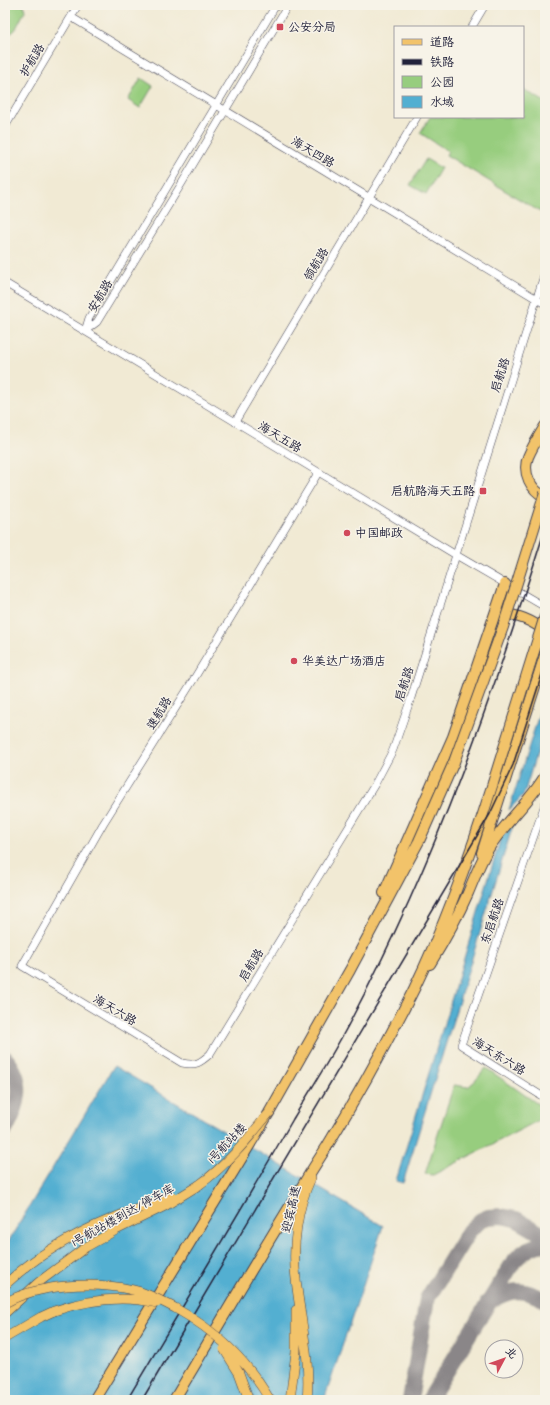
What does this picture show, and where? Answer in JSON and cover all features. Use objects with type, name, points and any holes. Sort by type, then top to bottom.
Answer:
[{"type":"highway","points":[[545,426],[528,458],[526,471],[529,482],[534,489],[545,497]]},
{"type":"highway","points":[[94,1400],[269,1113],[350,970],[419,841],[454,762],[503,627],[545,493]]},
{"type":"highway","points":[[350,970],[453,737],[505,584]]},
{"type":"highway","points":[[491,626],[498,616],[508,613],[539,625],[545,632]]},
{"type":"highway","points":[[174,1400],[326,1148],[367,1076],[414,987],[446,914],[480,825],[545,616]]},
{"type":"highway","points":[[477,870],[545,655]]},
{"type":"highway","points":[[414,987],[454,923],[477,870],[488,850],[499,834],[530,798],[545,776]]},
{"type":"main road","name":"1号航站楼","points":[[199,1185],[232,1158],[269,1113]]},
{"type":"main road","name":"迎宾高速","points":[[290,1400],[296,1352],[295,1245],[300,1213],[308,1186],[326,1148]]},
{"type":"main road","points":[[5,1285],[30,1264],[73,1236],[112,1218],[199,1185]]},
{"type":"main road","name":"1号航站楼到达/停车库","points":[[5,1313],[39,1282],[86,1247],[116,1230],[165,1206],[199,1185]]},
{"type":"main road","name":"迎宾高速","points":[[296,1279],[306,1347],[308,1377],[307,1400]]},
{"type":"main road","points":[[5,1302],[22,1294],[45,1288],[73,1285],[105,1285],[134,1290],[160,1300],[203,1326],[225,1343],[253,1372],[270,1400]]},
{"type":"main road","points":[[5,1338],[54,1311],[95,1300],[138,1300],[173,1308]]},
{"type":"main road","points":[[203,1326],[215,1336],[232,1360],[245,1386],[249,1400]]},
{"type":"street","name":"护航路","points":[[5,127],[78,5]]},
{"type":"street","name":"安航路","points":[[85,331],[89,318],[276,5]]},
{"type":"street","name":"安航路","points":[[85,331],[97,322],[288,5]]},
{"type":"street","points":[[473,26],[485,5]]},
{"type":"street","name":"海天四路","points":[[70,17],[536,300],[545,304]]},
{"type":"street","name":"领航路","points":[[235,422],[416,118]]},
{"type":"street","name":"启航路","points":[[200,1063],[210,1054],[375,784],[393,750],[411,698],[545,272]]},
{"type":"street","name":"海天五路","points":[[5,283],[456,556],[545,607]]},
{"type":"street","name":"速航路","points":[[22,966],[103,824],[274,548],[318,473]]},
{"type":"street","name":"东启航路","points":[[461,1045],[545,804]]},
{"type":"street","name":"海天六路","points":[[22,966],[182,1063],[190,1065],[200,1063]]},
{"type":"street","name":"海天东六路","points":[[461,1045],[545,1098]]},
{"type":"green space","points":[[5,5],[24,5],[25,11],[15,30],[5,38]]},
{"type":"green space","points":[[141,78],[153,86],[140,108],[128,100]]},
{"type":"green space","points":[[524,90],[545,102],[545,203],[542,213],[446,155],[448,151],[420,133],[429,118],[524,118]]},
{"type":"green space","points":[[426,159],[441,168],[426,194],[410,185]]},
{"type":"green space","points":[[486,1068],[545,1109],[545,1117],[433,1175],[425,1174],[454,1085],[468,1087]]},
{"type":"water","points":[[545,695],[545,725],[524,794],[509,810]]},
{"type":"water","points":[[513,825],[403,1183],[396,1181],[501,837]]},
{"type":"water","points":[[114,1066],[383,1226],[324,1400],[5,1400],[5,1247]]},
{"type":"taxiway","points":[[5,1058],[12,1067],[18,1085],[17,1103],[5,1130]]},
{"type":"taxiway","points":[[410,1400],[427,1299],[469,1231],[481,1220],[488,1217],[501,1216],[516,1219],[545,1236]]},
{"type":"taxiway","points":[[429,1400],[514,1261],[528,1249],[545,1244]]},
{"type":"taxiway","points":[[488,1302],[503,1294],[516,1291],[529,1293],[545,1300]]},
{"type":"railway","points":[[127,1400],[332,1054],[384,956],[437,836],[461,776],[505,653],[545,529]]},
{"type":"railway","points":[[142,1400],[490,814],[513,765],[545,665]]},
{"type":"place","name":"公安分局","points":[[280,27]]},
{"type":"place","name":"启航路海天五路","points":[[483,491]]},
{"type":"place","name":"中国邮政","points":[[347,533]]},
{"type":"place","name":"华美达广场酒店","points":[[294,661]]}]
